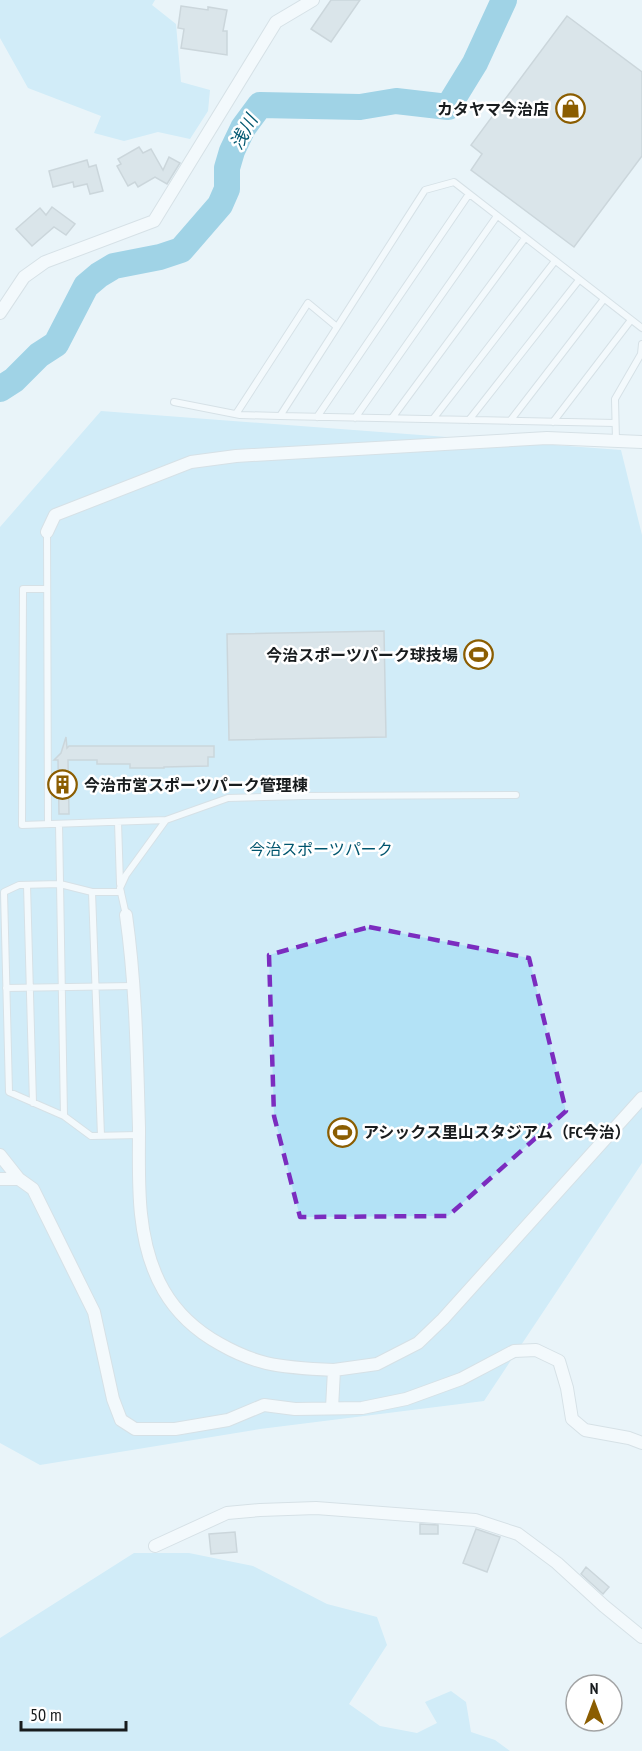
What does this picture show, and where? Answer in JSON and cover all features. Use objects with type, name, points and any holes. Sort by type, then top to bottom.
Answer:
[{"type":"street","points":[[0,313],[24,277],[45,262],[154,221],[276,22],[313,0]]},
{"type":"street","points":[[47,532],[55,515],[191,462],[237,456],[535,438],[642,442]]},
{"type":"street","points":[[126,915],[133,986],[140,1197],[149,1256],[170,1302],[184,1319],[207,1337],[235,1352],[264,1363],[288,1368],[334,1370],[377,1364],[418,1343],[450,1311],[642,1098]]},
{"type":"street","points":[[0,1155],[19,1179],[33,1189],[94,1312],[113,1399],[121,1420],[135,1429],[176,1429],[228,1420],[264,1405],[295,1408],[362,1408],[406,1399],[461,1379],[514,1351],[536,1350],[559,1361],[567,1388],[572,1419],[585,1430],[629,1438],[642,1443]]},
{"type":"street","points":[[0,1179],[19,1179]]},
{"type":"street","points":[[332,1408],[334,1370]]},
{"type":"street","points":[[155,1546],[227,1513],[260,1510],[316,1508],[475,1520],[518,1534],[557,1563],[642,1637]]},
{"type":"lane","points":[[280,416],[425,190],[454,182],[642,328]]},
{"type":"lane","points":[[317,417],[469,194]]},
{"type":"lane","points":[[355,418],[497,216]]},
{"type":"lane","points":[[392,418],[525,238]]},
{"type":"lane","points":[[433,419],[555,261]]},
{"type":"lane","points":[[469,420],[579,280]]},
{"type":"lane","points":[[510,421],[604,299]]},
{"type":"lane","points":[[236,414],[308,303],[338,327]]},
{"type":"lane","points":[[553,422],[631,320]]},
{"type":"lane","points":[[616,441],[615,399],[641,354],[642,344]]},
{"type":"lane","points":[[174,402],[236,414],[615,423]]},
{"type":"lane","points":[[47,532],[48,824]]},
{"type":"lane","points":[[47,589],[23,589],[22,825],[166,820],[228,798],[516,795]]},
{"type":"lane","points":[[120,890],[126,875],[166,820]]},
{"type":"lane","points":[[118,822],[120,890],[126,915]]},
{"type":"lane","points":[[59,824],[64,1116]]},
{"type":"lane","points":[[120,890],[92,892],[60,884],[19,885],[4,892],[9,1092],[64,1116],[91,1136],[139,1135]]},
{"type":"lane","points":[[27,885],[33,1102]]},
{"type":"lane","points":[[92,892],[100,1136]]},
{"type":"lane","points":[[6,988],[133,986]]},
{"type":"highlighted area","points":[[369,927],[529,958],[566,1111],[448,1216],[300,1217],[274,1116],[269,955]]},
{"type":"green space","points":[[0,0],[155,0],[152,5],[176,24],[181,82],[210,90],[208,111],[190,139],[158,132],[124,141],[94,133],[101,116],[28,88],[0,38]]},
{"type":"green space","name":"今治スポーツパーク","points":[[101,411],[621,450],[642,535],[642,1163],[484,1401],[260,1429],[40,1465],[0,1443],[0,527]]},
{"type":"green space","points":[[134,1553],[189,1553],[253,1566],[327,1604],[377,1617],[387,1645],[349,1704],[380,1726],[417,1733],[437,1723],[425,1702],[451,1691],[466,1702],[471,1732],[495,1740],[510,1751],[0,1751],[0,1638]]},
{"type":"building","points":[[331,0],[360,0],[331,42],[311,29]]},
{"type":"building","points":[[181,6],[227,10],[223,31],[227,31],[227,55],[181,48],[184,29],[178,28]]},
{"type":"building","name":"カタヤマ今治店","points":[[567,16],[642,72],[642,156],[574,247],[471,170],[482,154],[471,145]]},
{"type":"building","points":[[139,147],[143,153],[151,149],[163,170],[169,157],[180,163],[167,184],[155,177],[138,187],[135,182],[128,186],[117,166],[121,164],[118,159]]},
{"type":"building","points":[[87,160],[89,167],[96,165],[103,191],[90,194],[87,184],[74,187],[73,182],[53,187],[49,171]]},
{"type":"building","points":[[52,207],[75,224],[66,235],[54,227],[32,246],[16,229],[40,208],[46,215]]},
{"type":"building","points":[[384,631],[386,737],[229,740],[227,634]]},
{"type":"building","name":"今治市営スポーツパーク管理棟","points":[[66,737],[67,748],[69,746],[214,746],[214,757],[208,757],[208,766],[164,768],[130,768],[130,764],[97,764],[97,760],[68,760],[69,814],[59,814],[58,760],[54,760],[61,753]]},
{"type":"building","points":[[420,1524],[438,1525],[438,1534],[420,1534]]},
{"type":"building","points":[[476,1529],[500,1537],[487,1572],[463,1563]]},
{"type":"building","points":[[235,1532],[237,1552],[211,1554],[209,1534]]},
{"type":"building","points":[[586,1567],[609,1587],[603,1594],[581,1574]]},
{"type":"waterway","name":"浅川","points":[[0,389],[14,380],[39,355],[56,344],[86,286],[99,275],[114,266],[160,257],[181,250],[220,205],[227,189],[227,168],[232,151],[243,128],[260,105],[360,107],[396,101],[448,107],[475,63],[504,0]]},
{"type":"place","name":"カタヤマ今治店","points":[[570,109]]},
{"type":"place","name":"今治スポーツパーク球技場","points":[[479,655]]},
{"type":"place","name":"今治市営スポーツパーク管理棟","points":[[63,785]]},
{"type":"place","name":"アシックス里山スタジアム（FC今治）","points":[[342,1132]]}]
